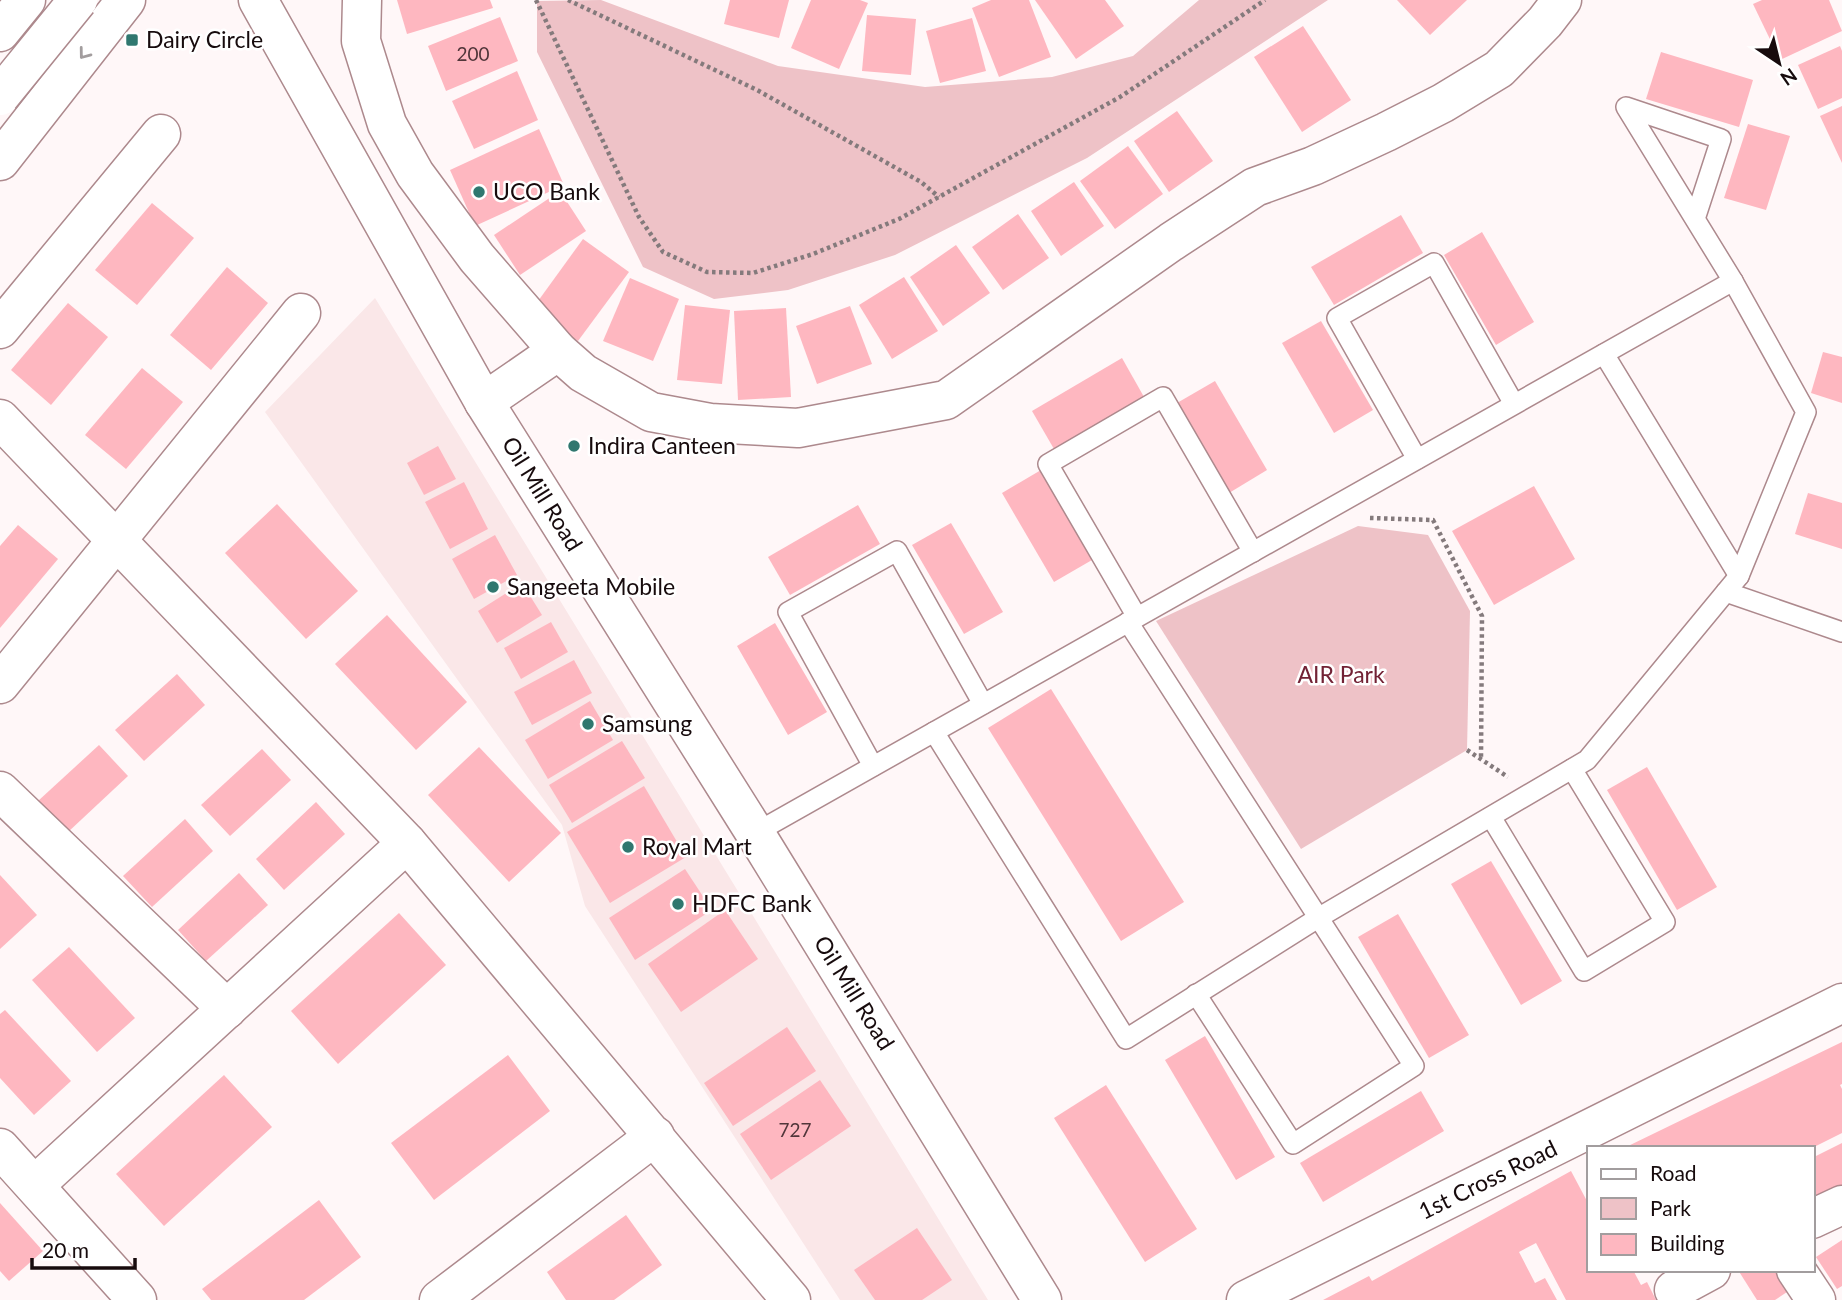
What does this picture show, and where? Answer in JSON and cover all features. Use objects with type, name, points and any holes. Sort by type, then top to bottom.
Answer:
[{"type":"street","points":[[0,32],[26,0]]},
{"type":"street","points":[[0,96],[78,0]]},
{"type":"street","points":[[0,161],[126,0]]},
{"type":"street","name":"Oil Mill Road","points":[[258,0],[484,402],[755,833],[1042,1300]]},
{"type":"street","points":[[362,0],[361,41],[387,124],[415,174],[477,258],[558,351],[583,373],[652,412],[710,423],[798,428],[946,400],[1171,242],[1255,187],[1313,166],[1386,132],[1443,103],[1499,69],[1545,22],[1562,0]]},
{"type":"street","points":[[0,85],[39,113]]},
{"type":"street","points":[[0,329],[161,134]]},
{"type":"street","points":[[0,684],[301,313]]},
{"type":"street","points":[[484,402],[558,351]]},
{"type":"street","points":[[0,419],[407,843],[791,1300]]},
{"type":"street","points":[[0,791],[227,1009]]},
{"type":"street","points":[[35,1185],[407,843]]},
{"type":"street","name":"1st Cross Road","points":[[1587,1146],[1842,1003]]},
{"type":"street","points":[[439,1300],[654,1136]]},
{"type":"street","points":[[0,1148],[137,1300]]},
{"type":"street","name":"1st Cross Road","points":[[1251,1299],[1580,1150]]},
{"type":"street","points":[[1814,1218],[1842,1205]]},
{"type":"street","points":[[1672,1287],[1706,1272]]},
{"type":"street","points":[[1797,1272],[1816,1300]]},
{"type":"lane","points":[[934,732],[1126,1039],[1318,918],[1587,760],[1739,576],[1806,412],[1733,281],[1626,107],[1721,139],[1695,219]]},
{"type":"lane","points":[[1417,459],[1337,318],[1434,263],[1514,404]]},
{"type":"lane","points":[[755,833],[1733,281]]},
{"type":"lane","points":[[1604,354],[1739,576]]},
{"type":"lane","points":[[1196,994],[1293,1144],[1414,1066],[1318,918],[1133,620],[1048,464],[1163,397],[1253,552]]},
{"type":"lane","points":[[873,766],[788,612],[897,551],[983,704]]},
{"type":"lane","points":[[1726,592],[1842,632]]},
{"type":"lane","points":[[1491,817],[1584,971],[1665,922],[1572,769]]},
{"type":"path","points":[[536,0],[639,217],[663,252],[707,272],[753,273],[813,254],[887,224],[939,197],[1120,97],[1265,0]]},
{"type":"path","points":[[568,0],[757,90],[921,182],[939,197]]},
{"type":"path","points":[[1369,518],[1433,520],[1482,616],[1481,759]]},
{"type":"path","points":[[1467,750],[1532,792]]},
{"type":"shaded area","points":[[375,298],[988,1300],[840,1300],[585,906],[562,825],[265,412]]},
{"type":"green space","points":[[601,0],[778,66],[925,87],[1052,77],[1133,56],[1199,0],[1328,0],[1087,158],[895,255],[788,290],[714,299],[643,267],[537,52],[537,1]]},
{"type":"green space","name":"AIR Park","points":[[1358,526],[1428,535],[1470,611],[1467,750],[1301,849],[1156,621]]},
{"type":"building","points":[[397,0],[490,0],[493,8],[407,34]]},
{"type":"building","points":[[730,0],[789,0],[779,38],[724,24]]},
{"type":"building","points":[[811,0],[860,0],[868,3],[839,69],[791,48]]},
{"type":"building","points":[[991,0],[1029,0],[1051,57],[999,77],[972,8]]},
{"type":"building","points":[[1035,0],[1105,0],[1124,26],[1076,59]]},
{"type":"building","points":[[1397,0],[1467,0],[1430,35]]},
{"type":"building","points":[[1762,0],[1829,0],[1842,31],[1780,60],[1753,4]]},
{"type":"building","points":[[867,15],[916,19],[911,75],[862,71]]},
{"type":"building","points":[[500,17],[518,61],[446,91],[428,46]]},
{"type":"building","points":[[972,18],[986,71],[940,83],[926,31]]},
{"type":"building","points":[[1303,26],[1351,100],[1302,132],[1254,57]]},
{"type":"building","points":[[1840,46],[1842,98],[1818,109],[1798,65]]},
{"type":"building","points":[[1661,52],[1753,80],[1739,127],[1646,99]]},
{"type":"building","points":[[517,71],[538,120],[474,149],[452,101]]},
{"type":"building","points":[[1842,106],[1842,163],[1820,116]]},
{"type":"building","points":[[1177,111],[1213,161],[1169,192],[1134,141]]},
{"type":"building","points":[[1748,124],[1790,136],[1766,210],[1724,198]]},
{"type":"building","points":[[539,129],[564,185],[475,226],[450,170]]},
{"type":"building","points":[[1128,146],[1163,194],[1115,229],[1080,181]]},
{"type":"building","points":[[1074,182],[1104,226],[1061,256],[1031,211]]},
{"type":"building","points":[[560,191],[586,231],[520,275],[494,235]]},
{"type":"building","points":[[152,203],[194,238],[137,305],[95,270]]},
{"type":"building","points":[[1018,214],[1049,258],[1003,290],[972,247]]},
{"type":"building","points":[[1401,215],[1423,253],[1334,305],[1311,267]]},
{"type":"building","points":[[1482,232],[1534,322],[1496,345],[1444,255]]},
{"type":"building","points":[[583,239],[629,272],[578,341],[533,308]]},
{"type":"building","points":[[956,245],[990,293],[943,326],[910,277]]},
{"type":"building","points":[[227,267],[268,303],[211,370],[170,335]]},
{"type":"building","points":[[904,277],[938,331],[892,359],[859,305]]},
{"type":"building","points":[[630,278],[679,299],[653,361],[603,341]]},
{"type":"building","points":[[68,303],[108,337],[51,405],[11,370]]},
{"type":"building","points":[[685,305],[730,310],[722,384],[677,380]]},
{"type":"building","points":[[850,306],[872,364],[817,384],[796,326]]},
{"type":"building","points":[[786,308],[791,397],[738,400],[734,311]]},
{"type":"building","points":[[1321,321],[1373,410],[1334,433],[1282,343]]},
{"type":"building","points":[[1823,352],[1842,357],[1842,403],[1811,393]]},
{"type":"building","points":[[1122,358],[1144,397],[1054,449],[1032,411]]},
{"type":"building","points":[[142,368],[183,402],[126,469],[85,435]]},
{"type":"building","points":[[1215,381],[1267,470],[1229,493],[1177,403]]},
{"type":"building","points":[[438,446],[456,479],[424,495],[407,463]]},
{"type":"building","points":[[1041,470],[1092,560],[1054,582],[1002,493]]},
{"type":"building","points":[[464,482],[488,529],[450,549],[425,502]]},
{"type":"building","points":[[1534,486],[1575,559],[1494,605],[1452,531]]},
{"type":"building","points":[[1808,493],[1842,503],[1842,549],[1795,534]]},
{"type":"building","points":[[277,504],[358,591],[306,639],[225,553]]},
{"type":"building","points":[[858,505],[880,544],[790,595],[768,557]]},
{"type":"building","points":[[951,523],[1003,612],[964,634],[912,545]]},
{"type":"building","points":[[18,525],[58,559],[0,628],[0,546]]},
{"type":"building","points":[[495,535],[517,575],[474,599],[452,559]]},
{"type":"building","points":[[522,583],[542,615],[497,643],[478,611]]},
{"type":"building","points":[[387,615],[467,702],[416,750],[335,664]]},
{"type":"building","points":[[551,622],[568,652],[521,679],[504,648]]},
{"type":"building","points":[[775,623],[827,712],[788,735],[737,646]]},
{"type":"building","points":[[574,660],[592,693],[532,725],[514,692]]},
{"type":"building","points":[[177,674],[205,705],[144,761],[115,730]]},
{"type":"building","points":[[1051,689],[1184,902],[1121,941],[988,728]]},
{"type":"building","points":[[590,701],[613,740],[548,779],[525,740]]},
{"type":"building","points":[[622,741],[645,778],[572,823],[549,785]]},
{"type":"building","points":[[99,745],[128,776],[67,833],[38,801]]},
{"type":"building","points":[[479,747],[561,833],[509,882],[428,795]]},
{"type":"building","points":[[262,749],[291,780],[230,836],[201,805]]},
{"type":"building","points":[[1647,767],[1717,887],[1677,910],[1607,790]]},
{"type":"building","points":[[644,786],[686,857],[610,903],[567,832]]},
{"type":"building","points":[[316,802],[345,834],[284,890],[256,859]]},
{"type":"building","points":[[185,819],[213,851],[152,907],[123,876]]},
{"type":"building","points":[[1491,861],[1562,981],[1521,1005],[1451,884]]},
{"type":"building","points":[[685,869],[712,910],[635,960],[609,918]]},
{"type":"building","points":[[239,873],[268,905],[206,961],[178,930]]},
{"type":"building","points":[[0,875],[37,915],[0,949]]},
{"type":"building","points":[[725,910],[758,959],[681,1012],[648,964]]},
{"type":"building","points":[[399,913],[446,965],[338,1064],[291,1011]]},
{"type":"building","points":[[1398,914],[1469,1035],[1429,1058],[1358,937]]},
{"type":"building","points":[[69,947],[135,1018],[97,1052],[32,980]]},
{"type":"building","points":[[5,1010],[71,1081],[34,1115],[0,1078],[0,1014]]},
{"type":"building","points":[[787,1027],[816,1071],[733,1126],[704,1083]]},
{"type":"building","points":[[1205,1036],[1275,1157],[1236,1180],[1165,1060]]},
{"type":"building","points":[[1842,1042],[1842,1133],[1814,1147],[1628,1146]]},
{"type":"building","points":[[508,1055],[550,1111],[434,1200],[391,1143]]},
{"type":"building","points":[[224,1075],[272,1127],[164,1226],[116,1174]]},
{"type":"building","points":[[820,1080],[851,1126],[771,1180],[740,1134]]},
{"type":"building","points":[[1106,1085],[1197,1229],[1145,1262],[1054,1118]]},
{"type":"building","points":[[1421,1091],[1444,1131],[1323,1202],[1300,1163]]},
{"type":"building","points":[[1842,1143],[1842,1191],[1814,1204],[1814,1157]]},
{"type":"building","points":[[1571,1171],[1587,1201],[1587,1272],[1634,1272],[1641,1285],[1647,1282],[1656,1300],[1566,1300],[1536,1243],[1519,1252],[1535,1283],[1545,1278],[1557,1300],[1323,1300],[1369,1276],[1372,1281]]},
{"type":"building","points":[[319,1200],[361,1257],[304,1300],[211,1300],[202,1289]]},
{"type":"building","points":[[0,1203],[43,1251],[9,1281],[0,1271]]},
{"type":"building","points":[[626,1215],[662,1265],[614,1300],[566,1300],[547,1272]]},
{"type":"building","points":[[917,1228],[952,1280],[922,1300],[875,1300],[854,1270]]},
{"type":"building","points":[[1842,1240],[1842,1286],[1837,1289],[1816,1257]]},
{"type":"building","points":[[1739,1272],[1782,1272],[1793,1288],[1775,1300],[1757,1300]]},
{"type":"place","name":"Dairy Circle","points":[[132,40]]},
{"type":"place","name":"UCO Bank","points":[[479,192]]},
{"type":"place","name":"Indira Canteen","points":[[574,446]]},
{"type":"place","name":"Sangeeta Mobile","points":[[493,587]]},
{"type":"place","name":"Samsung","points":[[588,724]]},
{"type":"place","name":"Royal Mart","points":[[628,847]]},
{"type":"place","name":"HDFC Bank","points":[[678,904]]}]
